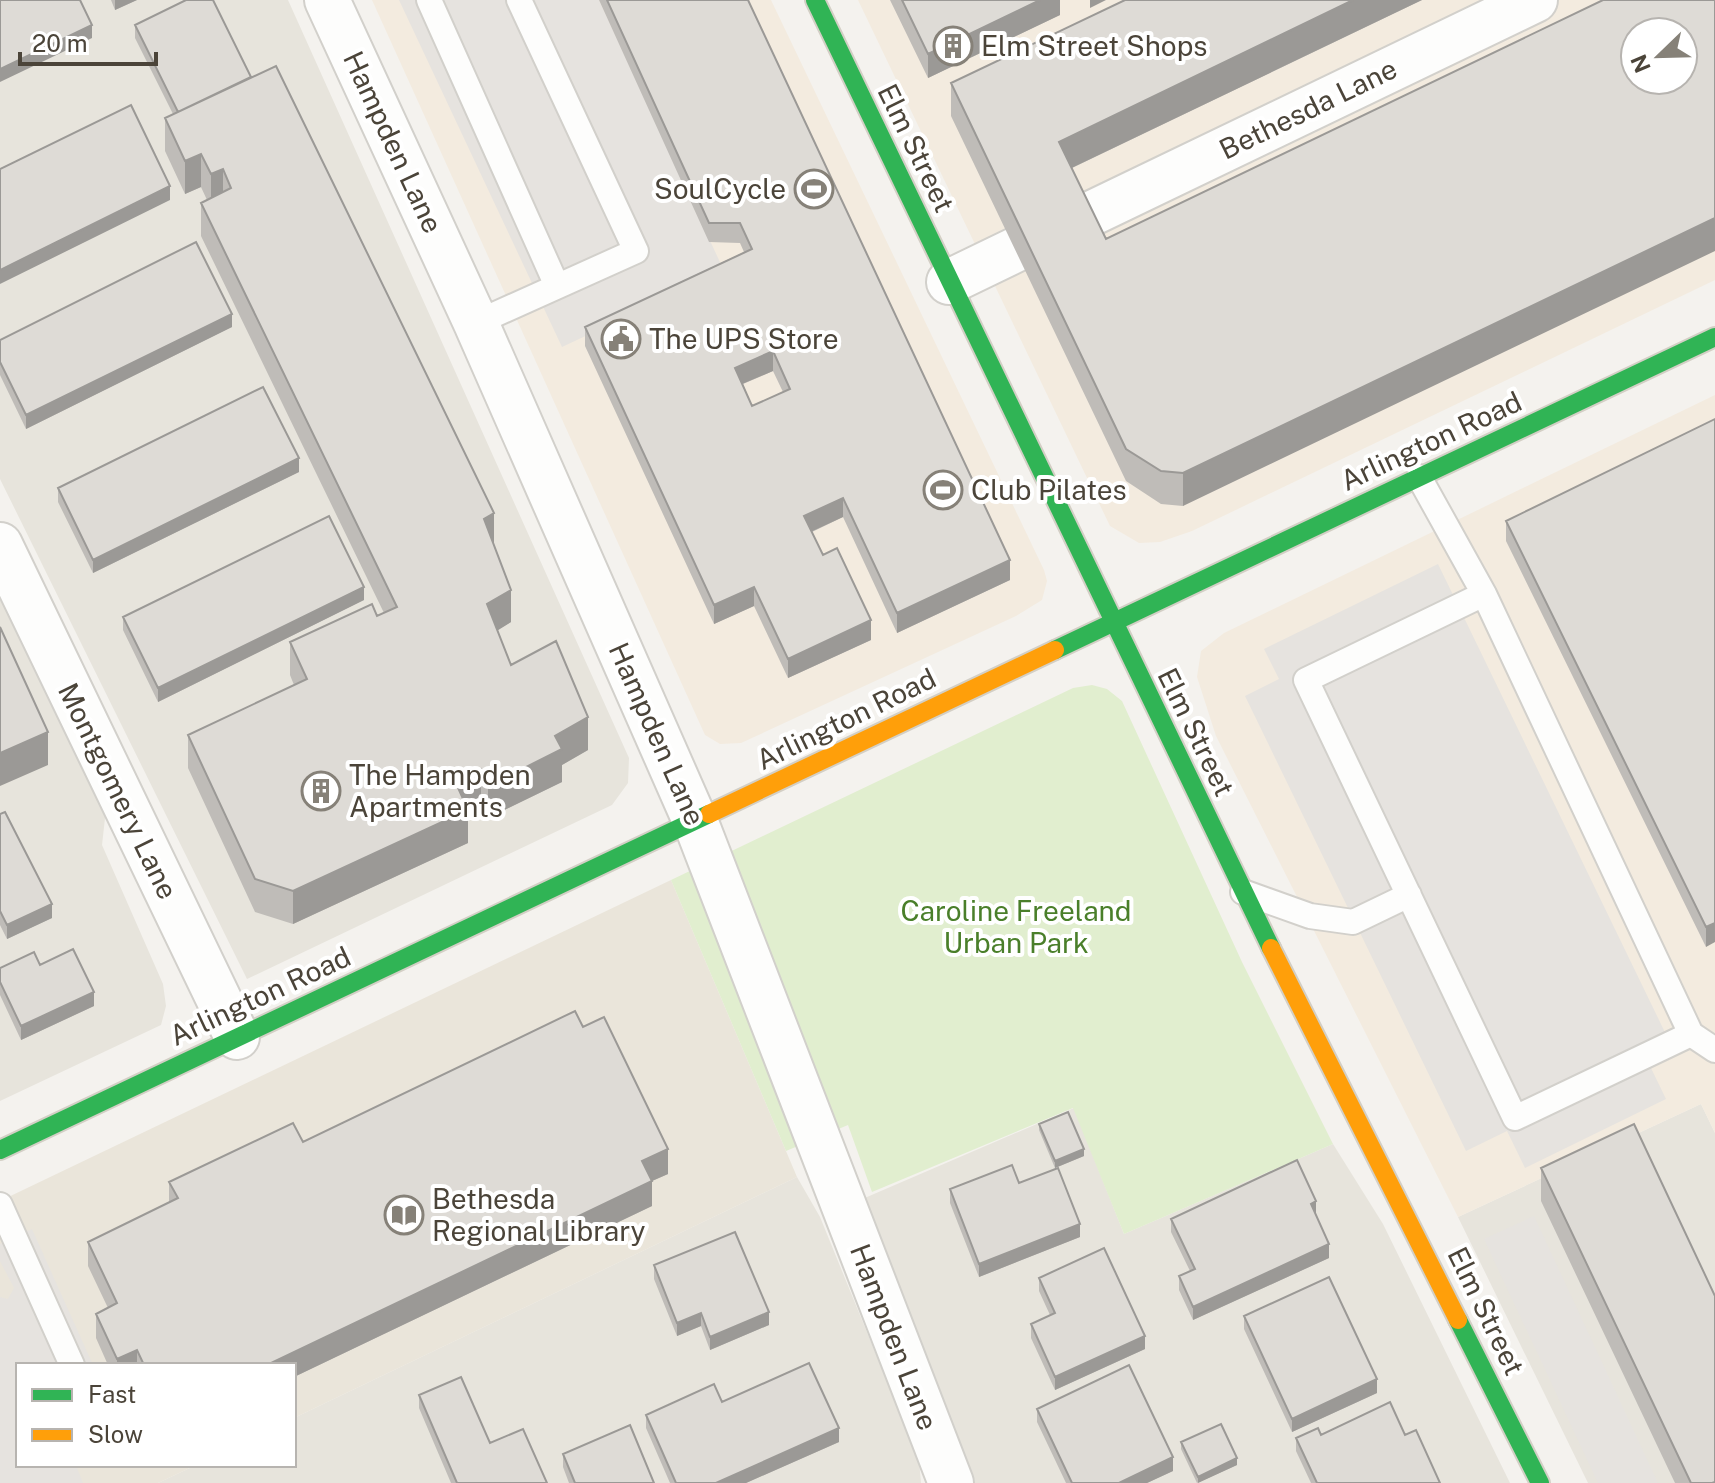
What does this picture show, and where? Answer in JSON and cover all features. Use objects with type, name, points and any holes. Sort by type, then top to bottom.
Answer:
[{"type":"main road","name":"Elm Street","points":[[815,0],[1243,892],[1540,1483]]},
{"type":"main road","name":"Arlington Road","points":[[0,1150],[696,823],[1715,337]]},
{"type":"street","name":"Bethesda Lane","points":[[1080,219],[1535,0]]},
{"type":"street","name":"Hampden Lane","points":[[339,4],[696,823],[951,1483]]},
{"type":"street","points":[[949,282],[1015,250]]},
{"type":"street","name":"Montgomery Lane","points":[[0,545],[237,1037]]},
{"type":"lane","points":[[429,0],[557,286]]},
{"type":"lane","points":[[476,323],[636,251],[519,0]]},
{"type":"lane","points":[[1419,477],[1484,594],[1691,1034],[1715,1050]]},
{"type":"lane","points":[[1484,594],[1306,680],[1515,1118],[1691,1034]]},
{"type":"lane","points":[[1243,892],[1310,916],[1353,922],[1409,895]]},
{"type":"lane","points":[[0,1205],[71,1363]]},
{"type":"shaded area","points":[[0,0],[288,0],[629,758],[628,783],[612,805],[247,979],[0,479]]},
{"type":"shaded area","points":[[372,0],[771,0],[1044,570],[1047,581],[1042,600],[1016,616],[741,743],[720,744],[705,735]]},
{"type":"shaded area","points":[[399,0],[599,0],[724,271],[562,347]]},
{"type":"shaded area","points":[[858,0],[1715,0],[1715,280],[1192,531],[1160,542],[1139,543],[1110,526]]},
{"type":"shaded area","points":[[1715,395],[1715,1133],[1701,1104],[1458,1217],[1216,736],[1197,677],[1201,651],[1224,633]]},
{"type":"shaded area","points":[[1438,564],[1675,1053],[1650,1066],[1666,1099],[1525,1168],[1507,1131],[1466,1151],[1245,696],[1279,679],[1264,649]]},
{"type":"shaded area","points":[[0,591],[106,809],[102,845],[163,984],[166,1006],[161,1025],[0,1101]]},
{"type":"shaded area","points":[[671,880],[797,1177],[296,1417],[296,1363],[16,1363],[16,1467],[192,1467],[158,1483],[0,1483],[0,1201]]},
{"type":"shaded area","points":[[1701,1104],[1715,1133],[1715,1483],[1588,1483],[1458,1217]]},
{"type":"shaded area","points":[[1074,1108],[1124,1234],[1333,1144],[1383,1224],[1510,1483],[974,1483],[860,1200]]},
{"type":"shaded area","points":[[797,1177],[820,1217],[919,1460],[921,1483],[158,1483],[192,1467],[296,1467],[296,1417]]},
{"type":"shaded area","points":[[1534,1216],[1658,1483],[1598,1483],[1484,1239]]},
{"type":"shaded area","points":[[32,1229],[92,1363],[16,1363],[16,1467],[77,1467],[83,1483],[0,1483],[0,1297],[8,1299],[14,1288],[0,1261],[0,1244]]},
{"type":"green space","name":"Caroline Freeland Urban Park","points":[[1092,685],[1107,689],[1122,701],[1242,962],[1333,1144],[1124,1234],[1073,1108],[872,1192],[848,1125],[786,1151],[671,880],[1073,688]]},
{"type":"building","points":[[0,0],[80,0],[92,25],[0,69]]},
{"type":"building","points":[[186,0],[213,0],[251,77],[178,112],[135,25]]},
{"type":"building","points":[[607,0],[748,0],[1010,560],[897,613],[843,498],[804,516],[823,555],[837,548],[871,620],[788,659],[754,587],[714,605],[585,327],[752,249],[740,223],[709,223]],"holes":[[[773,351],[790,389],[752,406],[735,368]]]},
{"type":"building","points":[[902,0],[1040,0],[928,54]]},
{"type":"building","points":[[1125,0],[1353,0],[1059,142],[1106,239],[1603,0],[1715,0],[1715,218],[1183,473],[1161,471],[1126,449],[951,83]]},
{"type":"building","points":[[276,66],[494,513],[484,519],[511,590],[487,604],[511,665],[556,641],[588,717],[555,736],[562,749],[488,786],[481,769],[455,781],[468,810],[293,891],[255,879],[188,735],[307,679],[290,642],[372,604],[377,616],[397,607],[201,203],[231,188],[223,169],[211,174],[201,154],[185,161],[165,118]]},
{"type":"building","points":[[131,105],[170,186],[0,270],[0,169]]},
{"type":"building","points":[[196,242],[232,314],[26,415],[0,362],[0,340]]},
{"type":"building","points":[[263,387],[299,458],[93,560],[58,488]]},
{"type":"building","points":[[1715,419],[1715,923],[1706,927],[1506,521]]},
{"type":"building","points":[[329,516],[364,587],[158,688],[123,617]]},
{"type":"building","points":[[0,627],[48,732],[0,753]]},
{"type":"building","points":[[5,812],[52,904],[7,925],[0,911],[0,814]]},
{"type":"building","points":[[73,949],[94,992],[21,1026],[0,982],[0,968],[34,952],[40,965]]},
{"type":"building","name":"Bethesda Regional Library","points":[[575,1011],[583,1027],[604,1017],[668,1149],[642,1161],[652,1181],[271,1363],[143,1363],[137,1350],[117,1359],[96,1314],[117,1303],[88,1242],[178,1198],[169,1182],[293,1123],[303,1142]]},
{"type":"building","points":[[1068,1112],[1084,1149],[1055,1161],[1039,1124]]},
{"type":"building","points":[[1634,1124],[1715,1296],[1715,1482],[1712,1483],[1691,1483],[1541,1168]]},
{"type":"building","points":[[1297,1160],[1316,1201],[1311,1204],[1329,1244],[1193,1307],[1179,1276],[1195,1269],[1171,1219]]},
{"type":"building","points":[[1012,1165],[1019,1183],[1058,1168],[1080,1224],[979,1264],[950,1189]]},
{"type":"building","points":[[735,1232],[769,1312],[710,1337],[701,1313],[677,1323],[654,1265]]},
{"type":"building","points":[[1104,1248],[1145,1336],[1055,1377],[1031,1324],[1055,1313],[1039,1278]]},
{"type":"building","points":[[1329,1277],[1377,1379],[1292,1419],[1244,1316]]},
{"type":"building","points":[[809,1363],[839,1428],[716,1483],[676,1483],[646,1415],[714,1384],[722,1402]]},
{"type":"building","points":[[1129,1365],[1173,1457],[1119,1483],[1072,1483],[1037,1409]]},
{"type":"building","points":[[461,1377],[490,1443],[523,1429],[547,1483],[457,1483],[419,1395]]},
{"type":"building","points":[[1390,1402],[1405,1435],[1416,1430],[1440,1483],[1317,1483],[1296,1438],[1318,1428],[1321,1435]]},
{"type":"building","points":[[1221,1424],[1237,1458],[1198,1477],[1181,1442]]},
{"type":"building","points":[[630,1425],[654,1483],[575,1483],[563,1454]]},
{"type":"traffic: fast","points":[[815,0],[1271,948]]},
{"type":"traffic: fast","points":[[1055,650],[1715,337]]},
{"type":"traffic: fast","points":[[0,1150],[709,814]]},
{"type":"traffic: fast","points":[[1458,1320],[1540,1483]]},
{"type":"traffic: slow","points":[[709,814],[1055,650]]},
{"type":"traffic: slow","points":[[1271,948],[1458,1320]]},
{"type":"place","name":"Elm Street Shops","points":[[953,46]]},
{"type":"place","name":"SoulCycle","points":[[814,189]]},
{"type":"place","name":"The UPS Store","points":[[621,339]]},
{"type":"place","name":"Club Pilates","points":[[943,490]]},
{"type":"place","name":"The Hampden Apartments","points":[[321,791]]},
{"type":"place","name":"Bethesda Regional Library","points":[[404,1215]]}]
